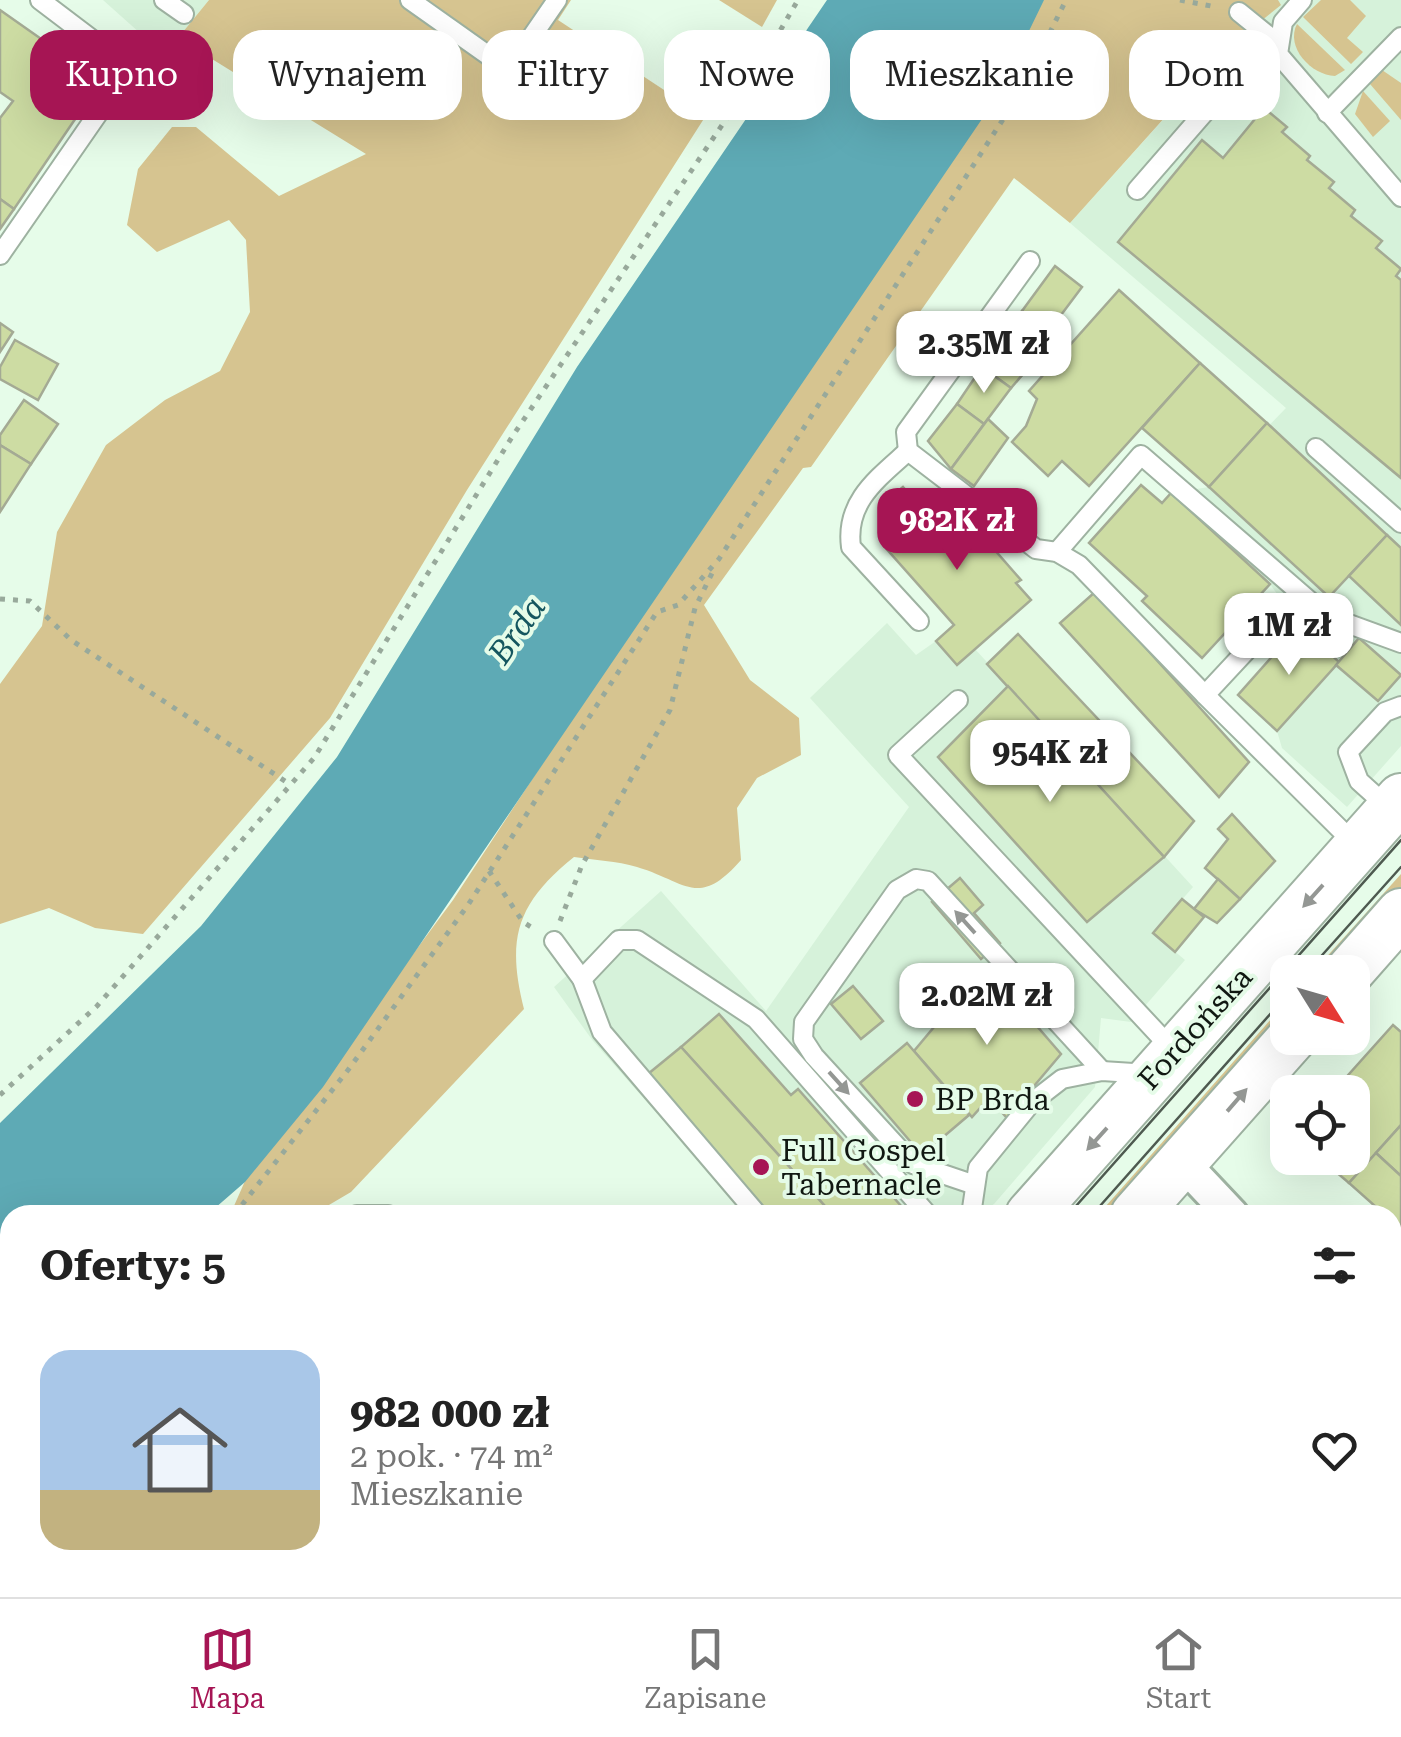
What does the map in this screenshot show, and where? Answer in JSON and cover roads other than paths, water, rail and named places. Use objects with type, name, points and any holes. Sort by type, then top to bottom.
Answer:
[{"type":"main road","name":"Fordońska","points":[[1039,1205],[1396,803]]},
{"type":"main road","points":[[1364,955],[1401,914]]},
{"type":"main road","points":[[1143,1205],[1277,1055]]},
{"type":"street","points":[[1182,1162],[1223,1205]]},
{"type":"lane","points":[[0,256],[124,76],[123,63],[40,0]]},
{"type":"lane","points":[[164,0],[184,14]]},
{"type":"lane","points":[[410,0],[499,63],[514,60],[557,0]]},
{"type":"lane","points":[[1280,31],[1302,0]]},
{"type":"lane","points":[[1238,12],[1261,30]]},
{"type":"lane","points":[[1327,113],[1401,38]]},
{"type":"lane","points":[[1280,52],[1286,66],[1401,196]]},
{"type":"lane","points":[[1138,190],[1199,120]]},
{"type":"lane","points":[[1030,262],[906,432],[908,451],[1036,550],[1056,552],[1079,565],[1357,846]]},
{"type":"lane","points":[[1316,448],[1401,523]]},
{"type":"lane","points":[[908,451],[852,508],[849,531],[851,547],[919,621]]},
{"type":"lane","points":[[1056,552],[1141,454],[1327,616],[1401,643]]},
{"type":"lane","points":[[1204,695],[1299,594]]},
{"type":"lane","points":[[958,700],[898,755],[1164,1063]]},
{"type":"lane","points":[[1396,803],[1359,782],[1348,752],[1385,712],[1401,706]]},
{"type":"lane","points":[[972,1184],[913,1164],[814,1056],[804,1039],[804,1022],[898,890],[916,879],[928,881],[1102,1072]]},
{"type":"lane","points":[[582,979],[619,940],[637,940],[734,1002],[756,1019],[919,1205]]},
{"type":"lane","points":[[554,941],[582,979],[602,1032],[749,1205]]},
{"type":"lane","points":[[971,1205],[978,1168],[1031,1103],[1062,1078],[1164,1063]]},
{"type":"water","name":"Brda","points":[[827,0],[1044,0],[1029,30],[850,30],[850,120],[981,120],[323,1087],[245,1182],[219,1205],[0,1205],[0,1123],[201,926],[337,757],[577,367],[745,120],[830,120],[830,30],[807,30]]},
{"type":"tram line","points":[[1077,1205],[1401,840]]},
{"type":"tram line","points":[[1322,955],[1401,867]]},
{"type":"tram line","points":[[1101,1205],[1270,1014]]},
{"type":"place","name":"BP Brda","points":[[915,1099]]},
{"type":"place","name":"Full Gospel Tabernacle","points":[[761,1167]]}]
